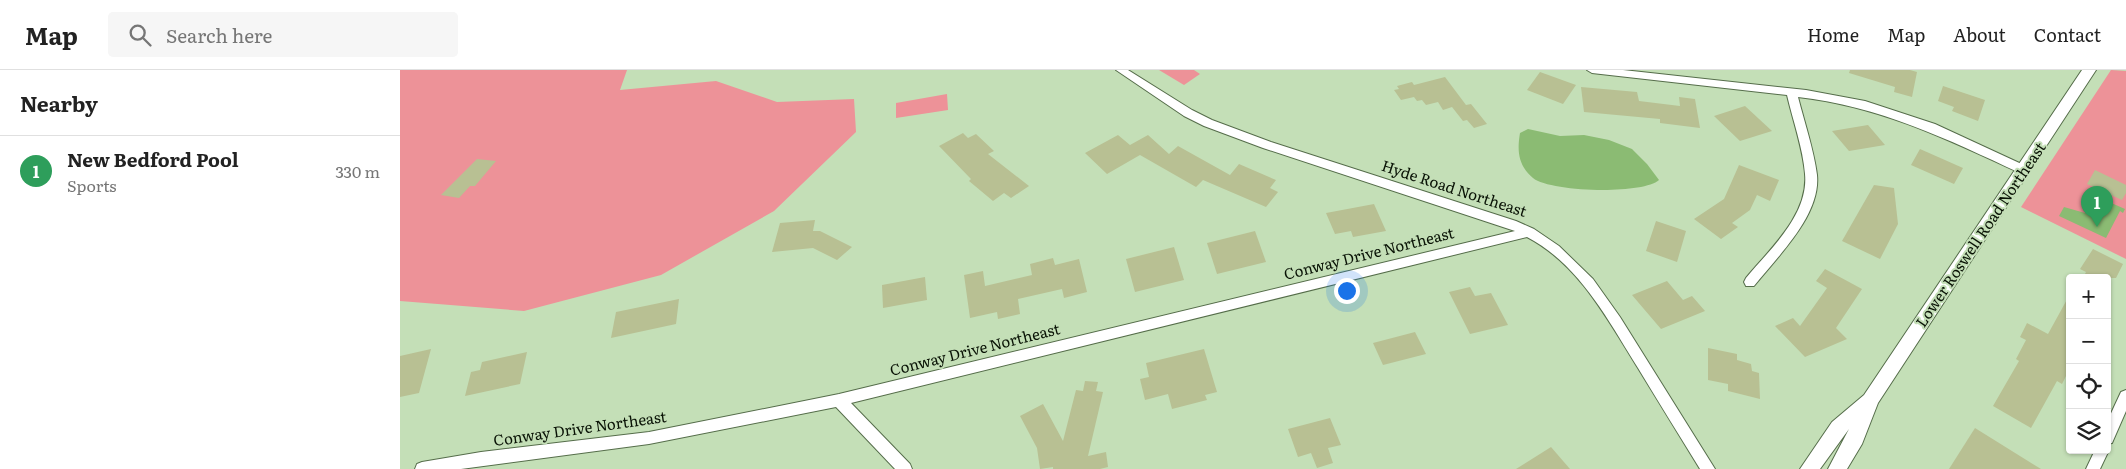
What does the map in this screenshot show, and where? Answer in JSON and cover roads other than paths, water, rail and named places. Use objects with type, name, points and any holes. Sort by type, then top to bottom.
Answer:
[{"type":"street","name":"Hyde Road Northeast","points":[[1121,70],[1188,113],[1208,123],[1267,146],[1512,224],[1530,232],[1562,254],[1581,272],[1601,298],[1708,469]]},
{"type":"street","points":[[1592,70],[1792,92],[1852,102],[1902,116],[1950,135],[2024,170]]},
{"type":"street","name":"Lower Roswell Road Northeast","points":[[1837,469],[1855,438],[1870,399],[2089,70]]},
{"type":"street","points":[[1750,282],[1799,219],[1810,198],[1811,174],[1792,92]]},
{"type":"street","name":"Conway Drive Northeast","points":[[422,469],[481,459],[649,438],[839,400],[1530,232]]},
{"type":"street","points":[[2111,429],[2126,396]]},
{"type":"street","name":"Lower Roswell Road Northeast","points":[[1809,469],[1838,428],[1870,399]]},
{"type":"street","points":[[839,400],[905,469]]},
{"type":"street","points":[[2094,469],[2100,454]]},
{"type":"place","name":"New Bedford Pool","points":[[2097,227]]}]
